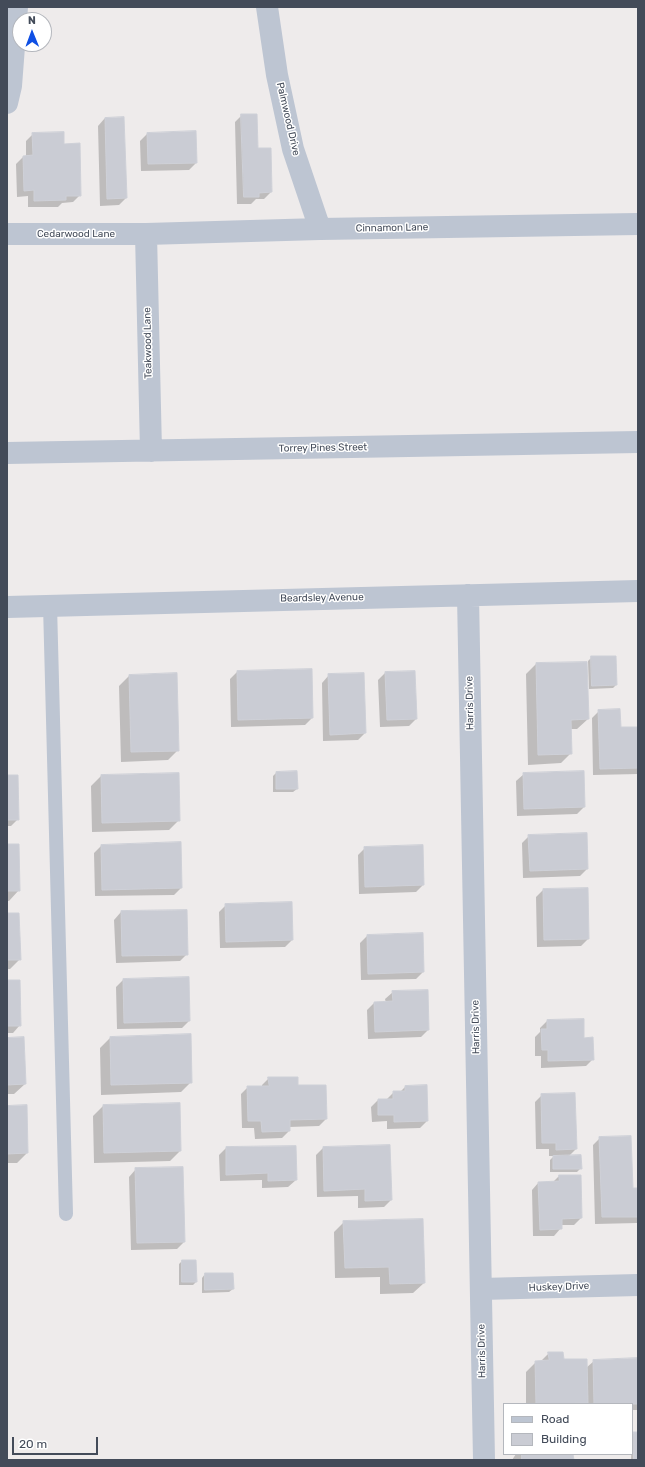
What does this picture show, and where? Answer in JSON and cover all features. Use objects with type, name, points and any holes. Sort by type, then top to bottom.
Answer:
[{"type":"street","name":"Palmwood Drive","points":[[267,7],[277,75],[293,149],[320,229]]},
{"type":"street","points":[[7,103],[11,86],[14,9]]},
{"type":"street","name":"Cinnamon Lane","points":[[146,234],[320,229],[638,224]]},
{"type":"street","name":"Cedarwood Lane","points":[[7,234],[146,234]]},
{"type":"street","name":"Teakwood Lane","points":[[146,234],[150,451]]},
{"type":"street","name":"Torrey Pines Street","points":[[7,453],[638,442]]},
{"type":"street","name":"Beardsley Avenue","points":[[7,607],[638,591]]},
{"type":"street","name":"Harris Drive","points":[[468,595],[484,1460]]},
{"type":"street","name":"Huskey Drive","points":[[481,1289],[638,1285]]},
{"type":"lane","points":[[50,605],[66,1214]]},
{"type":"building","points":[[241,114],[257,114],[258,148],[271,148],[272,192],[259,193],[259,197],[244,197]]},
{"type":"building","points":[[124,117],[127,198],[107,199],[105,118]]},
{"type":"building","points":[[196,131],[197,163],[148,164],[147,133]]},
{"type":"building","points":[[64,132],[64,144],[80,143],[81,196],[66,196],[66,200],[34,201],[34,190],[24,191],[23,156],[33,155],[32,133]]},
{"type":"building","points":[[591,656],[616,656],[617,685],[592,686]]},
{"type":"building","points":[[587,662],[589,719],[571,720],[572,754],[538,755],[536,663]]},
{"type":"building","points":[[312,669],[313,718],[238,720],[237,671]]},
{"type":"building","points":[[415,671],[417,719],[387,720],[385,672]]},
{"type":"building","points":[[177,673],[179,751],[131,752],[129,675]]},
{"type":"building","points":[[364,673],[366,733],[330,735],[328,674]]},
{"type":"building","points":[[620,709],[621,727],[638,727],[638,768],[600,769],[598,710]]},
{"type":"building","points":[[297,771],[298,789],[276,789],[276,772]]},
{"type":"building","points":[[584,771],[585,807],[524,809],[523,773]]},
{"type":"building","points":[[179,773],[180,821],[102,823],[101,775]]},
{"type":"building","points":[[7,775],[18,775],[19,820],[7,820]]},
{"type":"building","points":[[587,833],[588,869],[530,871],[528,835]]},
{"type":"building","points":[[181,842],[182,888],[102,890],[101,845]]},
{"type":"building","points":[[7,844],[19,844],[20,891],[7,891]]},
{"type":"building","points":[[423,845],[424,885],[365,887],[364,847]]},
{"type":"building","points":[[588,888],[589,939],[544,940],[543,889]]},
{"type":"building","points":[[292,902],[293,940],[226,942],[225,904]]},
{"type":"building","points":[[187,910],[188,955],[122,956],[121,911]]},
{"type":"building","points":[[7,913],[19,913],[21,960],[7,960]]},
{"type":"building","points":[[423,933],[424,972],[368,974],[367,935]]},
{"type":"building","points":[[189,977],[190,1021],[124,1023],[123,979]]},
{"type":"building","points":[[7,980],[20,980],[21,1026],[7,1026]]},
{"type":"building","points":[[428,990],[429,1030],[375,1032],[374,1002],[393,1001],[392,991]]},
{"type":"building","points":[[584,1019],[584,1038],[593,1037],[594,1060],[548,1061],[548,1050],[542,1050],[541,1029],[547,1029],[547,1020]]},
{"type":"building","points":[[191,1034],[192,1083],[111,1085],[110,1037]]},
{"type":"building","points":[[24,1037],[26,1084],[7,1085],[7,1038]]},
{"type":"building","points":[[268,1077],[298,1077],[298,1085],[326,1085],[327,1119],[290,1120],[290,1131],[262,1132],[261,1121],[248,1121],[247,1086],[269,1086]]},
{"type":"building","points":[[427,1085],[428,1121],[394,1122],[394,1115],[378,1115],[378,1099],[393,1099],[393,1091],[405,1091],[405,1086]]},
{"type":"building","points":[[575,1093],[577,1149],[556,1150],[556,1143],[542,1143],[541,1094]]},
{"type":"building","points":[[180,1103],[181,1151],[104,1153],[103,1105]]},
{"type":"building","points":[[27,1105],[28,1153],[7,1154],[7,1106]]},
{"type":"building","points":[[631,1136],[633,1188],[638,1188],[638,1217],[602,1217],[599,1137]]},
{"type":"building","points":[[390,1145],[392,1200],[365,1201],[365,1189],[324,1191],[323,1147]]},
{"type":"building","points":[[296,1146],[297,1180],[268,1181],[268,1173],[226,1175],[226,1147]]},
{"type":"building","points":[[581,1155],[582,1169],[553,1169],[553,1156]]},
{"type":"building","points":[[183,1167],[185,1242],[137,1243],[135,1168]]},
{"type":"building","points":[[559,1175],[581,1175],[582,1218],[562,1219],[562,1229],[540,1230],[538,1182],[559,1181]]},
{"type":"building","points":[[423,1219],[425,1283],[390,1284],[389,1267],[345,1268],[343,1221]]},
{"type":"building","points":[[182,1260],[196,1260],[197,1282],[182,1282]]},
{"type":"building","points":[[205,1273],[233,1273],[234,1289],[205,1290]]},
{"type":"building","points":[[548,1352],[563,1352],[564,1359],[587,1359],[588,1403],[536,1403],[535,1361],[549,1360]]},
{"type":"building","points":[[638,1358],[638,1404],[594,1403],[593,1360]]},
{"type":"building","points":[[633,1432],[638,1432],[638,1460],[634,1460]]},
{"type":"building","points":[[522,1455],[573,1455],[574,1460],[522,1460]]}]
